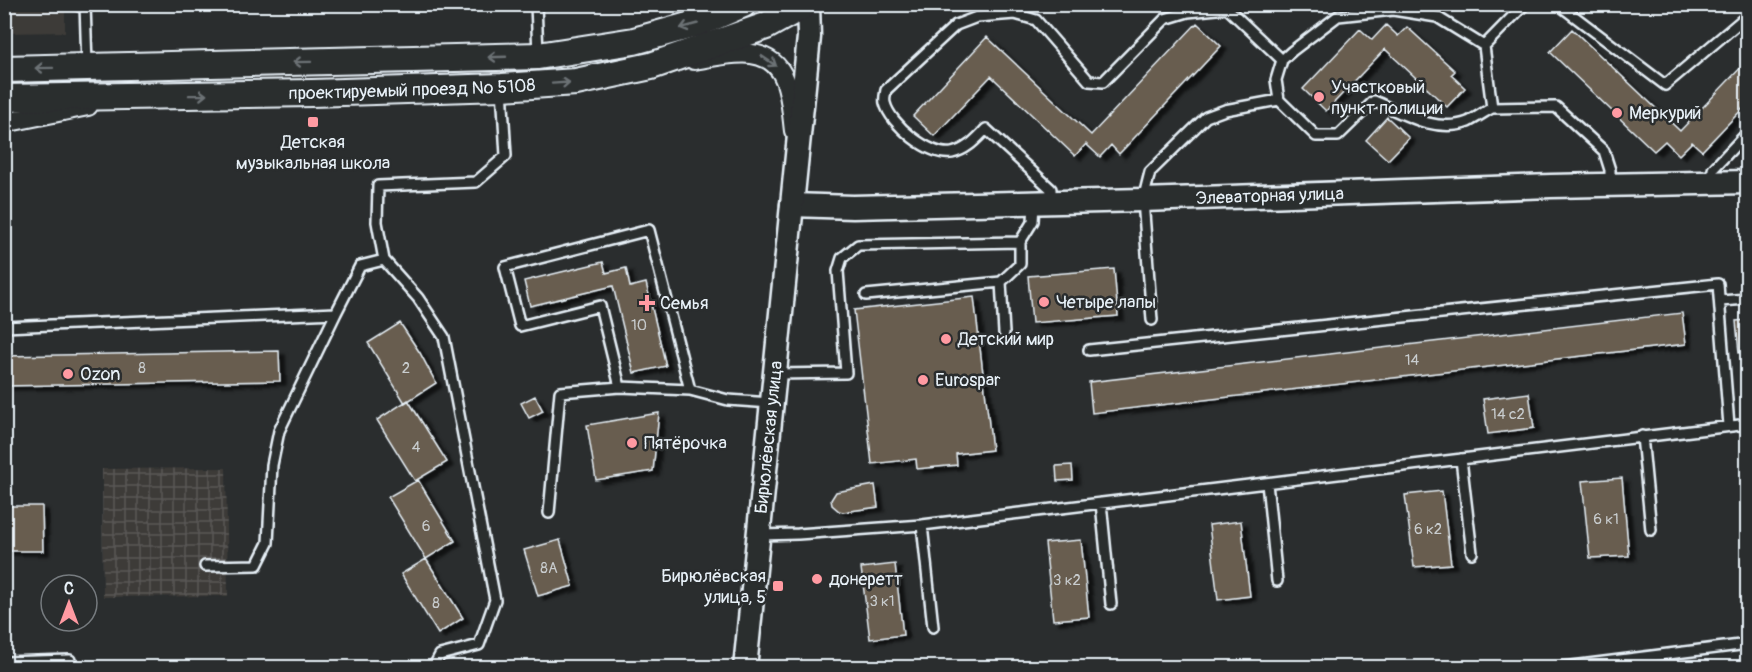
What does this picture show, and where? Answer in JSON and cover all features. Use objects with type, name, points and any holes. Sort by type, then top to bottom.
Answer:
[{"type":"main road","name":"проектируемый проезд № 5108","points":[[4,69],[538,56],[634,42],[699,23],[743,4]]},
{"type":"main road","name":"проектируемый проезд № 5108","points":[[4,98],[312,93],[502,87],[576,82],[651,66],[766,27],[807,4]]},
{"type":"street","name":"Бирюлёвская улица","points":[[745,668],[809,37],[807,4]]},
{"type":"street","points":[[651,66],[740,53],[751,53],[765,58],[777,66],[785,79],[797,153]]},
{"type":"street","points":[[4,123],[140,96]]},
{"type":"street","name":"Элеваторная улица","points":[[792,205],[854,207],[1748,182]]},
{"type":"lane","points":[[74,4],[85,6],[87,67]]},
{"type":"lane","points":[[536,4],[538,56]]},
{"type":"lane","points":[[1484,46],[1525,4]]},
{"type":"lane","points":[[1558,4],[1665,84],[1748,15]]},
{"type":"lane","points":[[866,296],[1001,282],[1020,264],[1020,242],[1051,189],[986,129],[963,150],[949,154],[927,148],[915,141],[888,112],[884,100],[886,90],[956,25],[976,18],[1015,14],[1036,20],[1089,81],[1103,82],[1165,19],[1188,12],[1227,8],[1282,60]]},
{"type":"lane","points":[[1484,46],[1437,17],[1393,10],[1338,16],[1282,60],[1276,80],[1279,100],[1316,136],[1338,136],[1374,101],[1412,118],[1441,126],[1466,122],[1492,108],[1556,107],[1604,151],[1610,170],[1610,185]]},
{"type":"lane","points":[[1484,46],[1492,108]]},
{"type":"lane","points":[[433,668],[440,655],[479,645],[495,600],[444,337],[418,298],[384,260],[377,222],[378,186],[476,183],[506,156],[502,87]]},
{"type":"lane","points":[[1152,320],[1143,200],[1150,172],[1206,117],[1225,110],[1279,100]]},
{"type":"lane","points":[[1713,183],[1713,169],[1748,132]]},
{"type":"lane","points":[[620,387],[600,306],[520,326],[505,267],[649,230],[690,390]]},
{"type":"lane","points":[[775,374],[846,374],[838,271],[842,258],[858,245],[1020,242]]},
{"type":"lane","points":[[205,566],[257,565],[268,543],[272,465],[279,431],[360,266],[384,260]]},
{"type":"lane","points":[[1001,282],[1004,333]]},
{"type":"lane","points":[[1089,350],[1718,284],[1729,426]]},
{"type":"lane","points":[[1720,301],[1748,299]]},
{"type":"lane","points":[[4,327],[336,313]]},
{"type":"lane","points":[[549,513],[560,392],[620,387],[690,390],[728,400],[772,403]]},
{"type":"lane","points":[[758,535],[922,525],[1748,424]]},
{"type":"lane","points":[[1642,436],[1652,530]]},
{"type":"lane","points":[[1461,459],[1472,553]]},
{"type":"lane","points":[[1267,483],[1277,581]]},
{"type":"lane","points":[[1101,503],[1112,604]]},
{"type":"lane","points":[[922,525],[933,627]]},
{"type":"lane","points":[[1556,668],[1748,644]]},
{"type":"lane","points":[[4,662],[70,660],[71,668]]},
{"type":"shaded area","points":[[4,5],[65,5],[65,32],[5,33]]},
{"type":"shaded area","points":[[226,468],[228,596],[103,597],[102,469]]},
{"type":"building","points":[[1197,23],[1221,46],[1119,154],[1111,145],[1100,157],[1086,144],[1075,156],[991,76],[934,136],[913,116],[987,37],[1091,135]]},
{"type":"building","points":[[1386,25],[1398,36],[1407,27],[1455,71],[1451,75],[1465,88],[1447,107],[1385,49],[1326,111],[1303,89],[1360,29],[1372,40]]},
{"type":"building","points":[[1572,29],[1680,131],[1748,60],[1748,103],[1702,151],[1692,142],[1679,155],[1665,141],[1654,151],[1550,52]]},
{"type":"building","points":[[1387,117],[1409,138],[1388,160],[1366,140]]},
{"type":"building","points":[[603,262],[606,273],[626,268],[630,287],[646,283],[666,366],[634,373],[613,286],[530,306],[524,281]]},
{"type":"building","points":[[1114,269],[1118,316],[1032,323],[1028,276]]},
{"type":"building","name":"Eurospar","points":[[974,297],[992,450],[956,454],[957,465],[917,469],[916,459],[872,464],[854,310]]},
{"type":"building","points":[[1682,313],[1686,344],[1092,413],[1089,382]]},
{"type":"building","points":[[1748,320],[1748,352],[1739,353],[1736,321]]},
{"type":"building","points":[[400,323],[436,383],[405,403],[368,343]]},
{"type":"building","points":[[279,351],[280,381],[4,386],[4,356]]},
{"type":"building","points":[[1529,393],[1534,428],[1488,434],[1483,399]]},
{"type":"building","points":[[535,396],[543,411],[529,418],[521,403]]},
{"type":"building","points":[[408,400],[447,462],[415,481],[377,420]]},
{"type":"building","points":[[659,413],[653,471],[596,480],[587,425]]},
{"type":"building","points":[[1072,465],[1073,480],[1057,481],[1056,466]]},
{"type":"building","points":[[1622,478],[1629,556],[1590,558],[1582,481]]},
{"type":"building","points":[[418,480],[455,541],[426,559],[388,497]]},
{"type":"building","points":[[875,485],[878,507],[843,512],[832,505],[831,500],[836,492]]},
{"type":"building","points":[[1442,491],[1451,564],[1414,567],[1405,495]]},
{"type":"building","points":[[4,506],[42,506],[43,551],[4,551]]},
{"type":"building","points":[[1241,521],[1250,596],[1218,600],[1209,525]]},
{"type":"building","points":[[560,540],[573,586],[538,596],[524,550]]},
{"type":"building","points":[[1081,540],[1089,617],[1053,620],[1045,543]]},
{"type":"building","points":[[426,559],[463,618],[438,634],[401,574]]},
{"type":"building","points":[[895,564],[903,635],[870,639],[861,568]]},
{"type":"place","name":"Участковый пункт полиции","points":[[1319,97]]},
{"type":"place","name":"Меркурий","points":[[1617,113]]},
{"type":"place","name":"Детская музыкальная школа","points":[[313,122]]},
{"type":"place","name":"Четыре лапы","points":[[1044,302]]},
{"type":"place","name":"Семья","points":[[647,303]]},
{"type":"place","name":"Детский мир","points":[[946,339]]},
{"type":"place","name":"Ozon","points":[[68,374]]},
{"type":"place","name":"Eurospar","points":[[923,380]]},
{"type":"place","name":"Пятёрочка","points":[[632,443]]},
{"type":"place","name":"донеретт","points":[[817,579]]},
{"type":"place","name":"Бирюлёвская улица, 5","points":[[778,586]]}]
